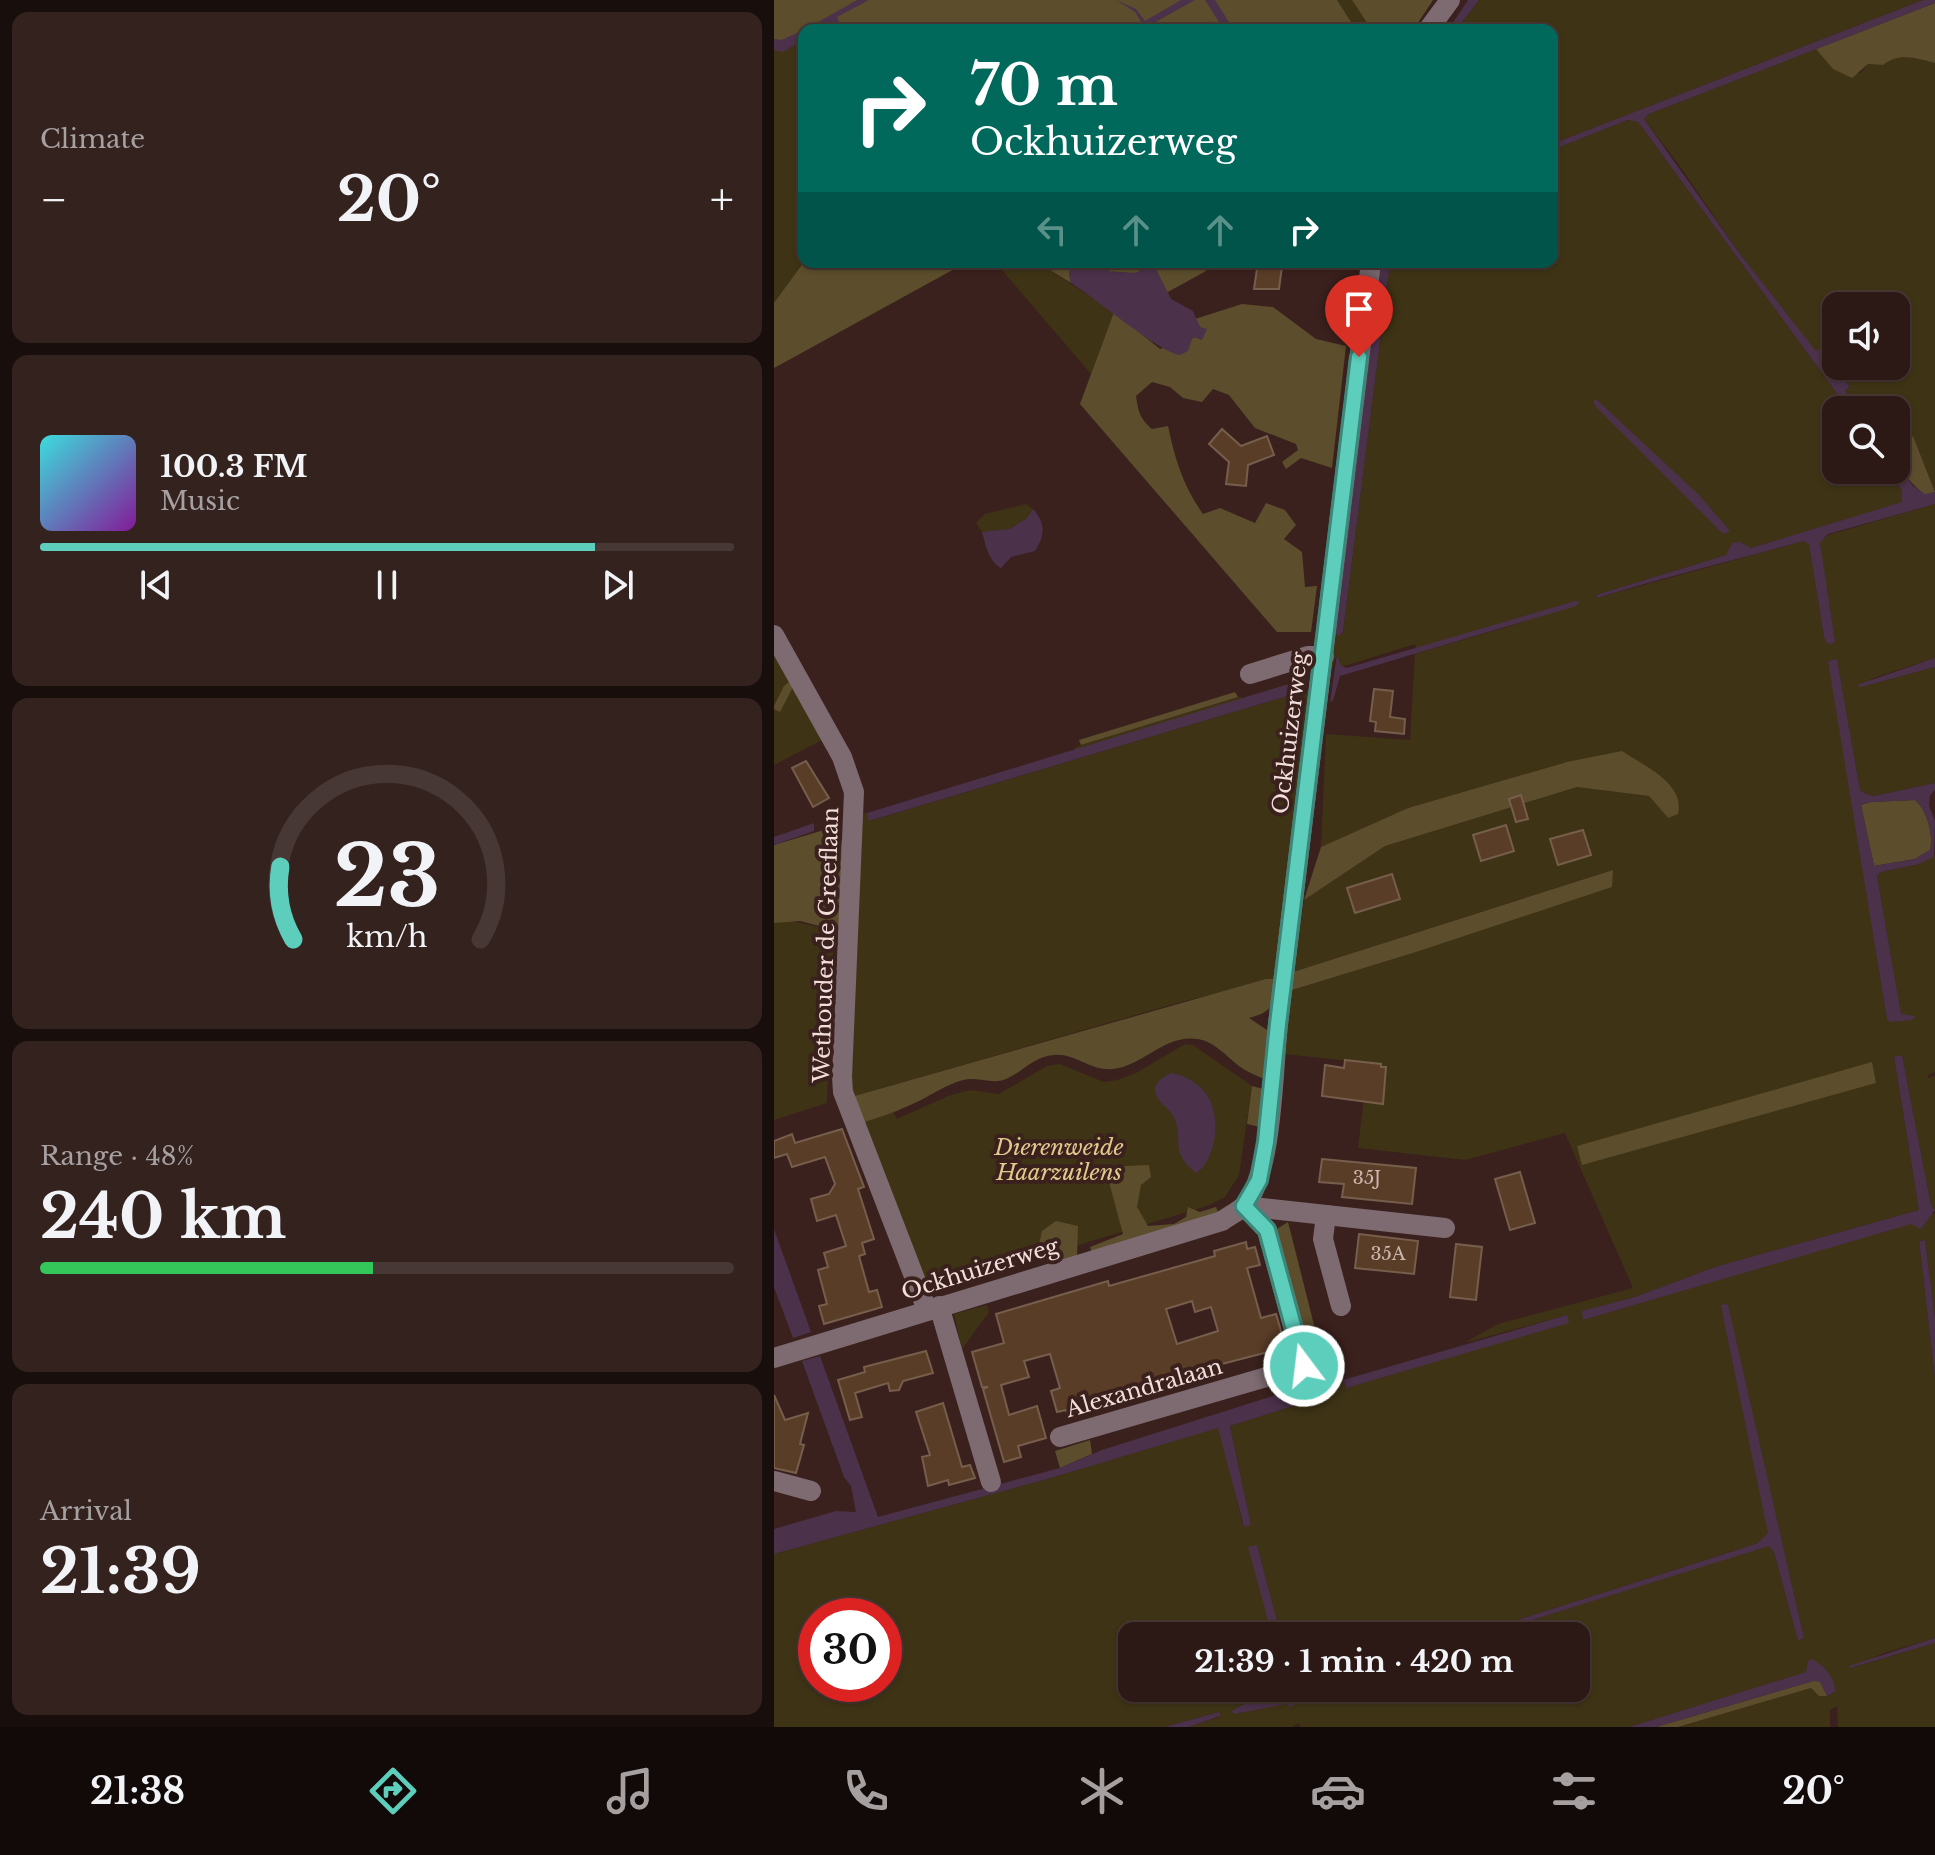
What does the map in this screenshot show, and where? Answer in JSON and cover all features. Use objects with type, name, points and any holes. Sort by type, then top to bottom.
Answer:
[{"type":"street","points":[[1432,24],[1450,0]]},
{"type":"street","name":"Ockhuizerweg","points":[[774,1358],[1222,1221],[1244,1206],[1259,1180],[1370,268]]},
{"type":"street","name":"Wethouder de Greeflaan","points":[[774,635],[851,778],[855,805],[843,1092],[933,1308],[991,1482]]},
{"type":"street","points":[[1250,674],[1308,656],[1324,656]]},
{"type":"street","points":[[1244,1206],[1445,1228]]},
{"type":"street","name":"Alexandralaan","points":[[1060,1437],[1304,1366],[1267,1230],[1244,1206]]},
{"type":"street","points":[[1326,1215],[1323,1239],[1341,1306]]},
{"type":"street","points":[[774,1481],[811,1491]]},
{"type":"green space","points":[[774,0],[1433,0],[1417,24],[798,24],[798,268],[956,268],[774,368]]},
{"type":"green space","points":[[1479,0],[1923,0],[1558,142],[1558,24],[1461,24]]},
{"type":"green space","points":[[1816,49],[1833,69],[1861,73],[1868,64],[1883,65],[1901,57],[1935,63],[1935,491],[1913,436],[1910,438],[1910,396],[1849,396],[1845,390],[1850,387],[1845,380],[1910,380],[1910,292],[1822,292],[1822,348],[1816,352],[1740,254],[1644,119],[1649,114]]},
{"type":"green space","points":[[1628,120],[1638,122],[1822,373],[1822,380],[1827,380],[1839,396],[1822,396],[1822,484],[1898,484],[1903,502],[1751,548],[1740,542],[1726,555],[1596,595],[1597,598],[1804,541],[1809,543],[1824,637],[1832,644],[1835,641],[1819,543],[1828,535],[1935,504],[1935,658],[1873,678],[1861,687],[1935,667],[1935,783],[1874,796],[1860,790],[1837,659],[1829,661],[1887,1019],[1908,1015],[1901,1015],[1877,876],[1881,872],[1919,864],[1935,855],[1935,1072],[1928,1078],[1935,1076],[1935,1210],[1931,1205],[1902,1055],[1894,1058],[1919,1210],[1715,1267],[1635,1297],[1583,1311],[1583,1320],[1911,1223],[1921,1229],[1935,1213],[1935,1317],[1925,1240],[1919,1241],[1935,1378],[1935,1638],[1884,1653],[1851,1668],[1935,1643],[1935,1727],[1838,1727],[1837,1706],[1830,1710],[1830,1727],[1678,1727],[1811,1688],[1819,1696],[1836,1691],[1807,1672],[1629,1727],[1300,1727],[1299,1723],[1292,1727],[1189,1727],[1219,1717],[1218,1712],[1164,1727],[774,1727],[774,1554],[1054,1477],[1219,1427],[1243,1526],[1251,1525],[1230,1426],[1315,1399],[1317,1394],[1314,1390],[1343,1380],[1346,1388],[1457,1354],[1567,1315],[1464,1343],[1498,1324],[1633,1288],[1565,1133],[1465,1160],[1358,1148],[1367,1072],[1359,1062],[1284,1054],[1292,990],[1413,953],[1612,870],[1293,972],[1304,900],[1385,846],[1577,787],[1649,796],[1668,818],[1680,805],[1567,762],[1408,808],[1321,847],[1326,734],[1410,740],[1415,654],[1514,625],[1575,601],[1416,649],[1415,644],[1341,667],[1337,654],[1331,670],[1335,633],[1341,635],[1389,268],[1558,268],[1558,148]],"holes":[[[1727,1305],[1804,1638],[1798,1641],[1774,1552],[1769,1545],[1525,1622],[1590,1622],[1590,1702],[1298,1702],[1239,1706],[1253,1702],[1118,1702],[1118,1622],[1268,1622],[1249,1547],[1257,1546],[1277,1622],[1512,1622],[1758,1543],[1769,1533],[1727,1336]]]},
{"type":"green space","points":[[1000,268],[1046,268],[1114,312],[1091,374]]},
{"type":"green space","points":[[1026,504],[1033,509],[1026,519],[1009,529],[982,532],[976,523],[985,514]]},
{"type":"green space","points":[[774,642],[826,738],[774,765]]},
{"type":"green space","points":[[1311,691],[1275,979],[1181,1002],[851,1097],[849,1079],[862,814],[867,813],[870,821]]},
{"type":"green space","points":[[1238,697],[1245,698],[1075,751],[1074,748],[1081,745]]},
{"type":"green space","points":[[785,921],[834,927],[827,1103],[774,1120],[774,923]]},
{"type":"green space","name":"Dierenweide Haarzuilens","points":[[1185,1044],[1193,1045],[1252,1086],[1239,1175],[1225,1197],[1207,1206],[927,1291],[861,1123],[893,1111],[897,1119],[948,1096],[970,1090],[999,1094],[1047,1066],[1060,1064],[1104,1082],[1117,1080],[1136,1073]]},
{"type":"green space","points":[[987,1305],[989,1312],[962,1349],[954,1314]]},
{"type":"shaded area","points":[[774,0],[1337,0],[1352,24],[798,24],[798,35],[774,44]]},
{"type":"shaded area","points":[[857,0],[869,0],[837,17],[840,24],[815,24]]},
{"type":"shaded area","points":[[1116,0],[1136,9],[1145,21],[1181,0],[1195,0],[1152,24],[1138,24],[1141,22],[1135,12]]},
{"type":"shaded area","points":[[1205,0],[1215,0],[1230,24],[1220,24]]},
{"type":"shaded area","points":[[1352,0],[1433,0],[1417,24],[1368,24]]},
{"type":"shaded area","points":[[1468,0],[1479,0],[1461,24],[1452,24]]},
{"type":"shaded area","points":[[1923,0],[1935,0],[1935,3],[1649,114],[1644,119],[1740,254],[1816,351],[1822,348],[1822,373],[1638,122],[1628,120],[1558,148],[1558,142]]},
{"type":"shaded area","points":[[1935,3],[1935,63],[1895,58],[1883,65],[1868,64],[1852,78],[1833,69],[1816,49]]},
{"type":"shaded area","points":[[798,33],[798,43],[783,52],[774,50],[774,39],[781,40]]},
{"type":"shaded area","points":[[800,268],[956,268],[774,368],[774,303]]},
{"type":"shaded area","points":[[1047,268],[1071,268],[1071,283]]},
{"type":"shaded area","points":[[1071,268],[1107,268],[1110,272],[1129,273],[1140,271],[1138,268],[1153,268],[1171,299],[1193,311],[1200,327],[1207,329],[1202,340],[1192,339],[1188,351],[1180,355],[1171,352],[1071,283]]},
{"type":"shaded area","points":[[1107,268],[1138,268],[1140,272],[1133,273],[1110,272]]},
{"type":"shaded area","points":[[1150,268],[1208,268],[1166,293]]},
{"type":"shaded area","points":[[1379,268],[1389,268],[1343,632],[1339,636],[1335,633]]},
{"type":"shaded area","points":[[1242,304],[1273,307],[1316,339],[1346,346],[1332,468],[1301,458],[1286,469],[1282,462],[1298,450],[1296,444],[1255,428],[1229,395],[1213,389],[1202,402],[1183,398],[1170,387],[1152,382],[1136,396],[1138,406],[1142,418],[1152,429],[1168,426],[1181,472],[1203,514],[1220,508],[1255,523],[1266,503],[1285,510],[1296,525],[1284,539],[1302,552],[1305,587],[1317,586],[1311,632],[1277,632],[1080,404],[1114,312],[1160,349],[1195,337],[1202,340],[1195,319]]},
{"type":"shaded area","points":[[1827,380],[1845,380],[1850,387],[1845,390],[1849,396],[1839,396]]},
{"type":"shaded area","points":[[1596,399],[1699,495],[1730,531],[1721,532],[1597,408],[1593,402]]},
{"type":"shaded area","points":[[1913,436],[1935,492],[1925,495],[1910,481],[1910,438]]},
{"type":"shaded area","points":[[1910,482],[1925,494],[1935,492],[1935,504],[1828,534],[1820,543],[1835,641],[1832,644],[1827,643],[1824,637],[1809,544],[1804,541],[1597,598],[1596,595],[1726,555],[1732,543],[1740,542],[1751,548],[1902,502],[1898,484]]},
{"type":"shaded area","points":[[1033,509],[1042,524],[1042,535],[1035,551],[1011,557],[1001,568],[990,557],[982,532],[1009,529],[1026,519]]},
{"type":"shaded area","points":[[1580,601],[1576,606],[1340,676],[1333,701],[1330,702],[1337,654],[1341,666],[1347,668]]},
{"type":"shaded area","points":[[1935,658],[1935,667],[1861,687],[1857,685]]},
{"type":"shaded area","points":[[1837,659],[1860,790],[1874,796],[1935,783],[1929,806],[1935,821],[1934,857],[1919,864],[1881,872],[1877,876],[1901,1014],[1915,1016],[1912,1020],[1890,1022],[1887,1019],[1828,661]],"holes":[[[1915,800],[1928,824],[1930,850],[1915,859],[1874,866],[1861,805]]]},
{"type":"shaded area","points":[[1305,679],[1304,691],[869,821],[867,813]]},
{"type":"shaded area","points":[[789,682],[793,687],[780,712],[774,706]]},
{"type":"shaded area","points":[[1235,692],[1238,697],[1081,745],[1079,740]]},
{"type":"shaded area","points":[[1622,751],[1661,776],[1669,785],[1676,793],[1678,814],[1668,818],[1649,796],[1577,787],[1385,846],[1304,900],[1321,847],[1408,808],[1567,762]]},
{"type":"shaded area","points":[[1915,800],[1928,824],[1930,850],[1915,859],[1874,866],[1861,805]]},
{"type":"shaded area","points":[[814,823],[814,831],[774,845],[774,837]]},
{"type":"shaded area","points":[[824,830],[830,831],[848,847],[844,925],[827,928],[800,921],[774,923],[774,845]]},
{"type":"shaded area","points":[[1613,870],[1612,887],[1292,990],[1293,972]]},
{"type":"shaded area","points":[[1266,979],[1275,979],[1271,1005],[1264,1012],[1249,1018],[1267,1030],[1267,1080],[1242,1068],[1210,1043],[1186,1039],[1165,1045],[1135,1062],[1113,1069],[1098,1068],[1062,1055],[1047,1056],[1006,1079],[963,1080],[902,1109],[861,1123],[851,1097]]},
{"type":"shaded area","points":[[1902,1055],[1931,1205],[1935,1210],[1921,1229],[1911,1224],[1583,1320],[1582,1311],[1635,1297],[1715,1267],[1919,1210],[1894,1057]]},
{"type":"shaded area","points":[[1872,1062],[1876,1083],[1582,1165],[1577,1146]]},
{"type":"shaded area","points":[[1172,1073],[1200,1087],[1214,1112],[1214,1141],[1208,1160],[1196,1173],[1179,1151],[1177,1125],[1155,1090],[1163,1077]]},
{"type":"shaded area","points":[[1252,1086],[1267,1090],[1260,1127],[1247,1124]]},
{"type":"shaded area","points":[[1149,1165],[1151,1177],[1141,1185],[1137,1207],[1148,1226],[1174,1224],[1186,1217],[1188,1207],[1200,1212],[1216,1207],[1220,1217],[1092,1253],[1090,1247],[1123,1234],[1105,1167]]},
{"type":"shaded area","points":[[1056,1221],[1078,1226],[1077,1257],[1051,1265],[1038,1249],[1042,1231]]},
{"type":"shaded area","points":[[1288,1222],[1329,1384],[1314,1390],[1311,1362],[1277,1229]]},
{"type":"shaded area","points":[[774,1229],[811,1332],[793,1338],[774,1287]]},
{"type":"shaded area","points":[[1925,1240],[1935,1317],[1935,1378],[1919,1241]]},
{"type":"shaded area","points":[[1721,1305],[1728,1305],[1804,1638],[1798,1641],[1774,1552],[1769,1546],[1526,1622],[1512,1622],[1758,1543],[1768,1533]]},
{"type":"shaded area","points":[[1567,1315],[1569,1323],[1346,1388],[1343,1380]]},
{"type":"shaded area","points":[[820,1356],[878,1517],[1060,1468],[1102,1450],[1298,1388],[1314,1390],[1317,1394],[1315,1399],[1230,1426],[1251,1525],[1244,1527],[1218,1428],[774,1554],[774,1529],[836,1511],[856,1512],[851,1486],[844,1477],[802,1361]]},
{"type":"shaded area","points":[[1090,1440],[1092,1454],[1060,1468],[1055,1451]]},
{"type":"shaded area","points":[[1257,1545],[1277,1622],[1268,1622],[1248,1547]]},
{"type":"shaded area","points":[[1935,1638],[1935,1643],[1849,1666]]},
{"type":"shaded area","points":[[1812,1659],[1828,1672],[1836,1691],[1827,1696],[1820,1682],[1813,1681],[1656,1727],[1629,1727],[1806,1672],[1808,1661]]},
{"type":"shaded area","points":[[1820,1681],[1827,1696],[1819,1696],[1811,1688],[1678,1727],[1656,1727]]},
{"type":"shaded area","points":[[1298,1703],[1290,1707],[1287,1704],[1234,1714],[1232,1711],[1245,1704]]},
{"type":"shaded area","points":[[1219,1712],[1220,1716],[1189,1727],[1164,1727]]},
{"type":"building","points":[[1257,268],[1282,268],[1279,289],[1254,289]]},
{"type":"building","points":[[1222,429],[1241,446],[1267,436],[1274,455],[1248,465],[1246,486],[1226,484],[1229,462],[1209,444]]},
{"type":"building","points":[[1374,689],[1393,691],[1390,717],[1405,719],[1404,734],[1375,731],[1376,722],[1370,721]]},
{"type":"building","points":[[806,761],[829,798],[813,807],[792,768]]},
{"type":"building","points":[[1521,795],[1528,819],[1516,822],[1509,799]]},
{"type":"building","points":[[1506,825],[1514,851],[1481,861],[1473,835]]},
{"type":"building","points":[[1583,830],[1591,855],[1558,865],[1550,839]]},
{"type":"building","points":[[1392,874],[1400,899],[1355,913],[1347,888]]},
{"type":"building","points":[[1345,1060],[1386,1067],[1383,1104],[1322,1096],[1325,1065],[1344,1068]]},
{"type":"building","points":[[842,1129],[864,1187],[858,1189],[874,1239],[862,1243],[865,1254],[859,1256],[869,1292],[877,1290],[882,1307],[824,1324],[819,1306],[827,1304],[818,1270],[828,1267],[824,1253],[846,1246],[836,1215],[817,1221],[811,1199],[829,1194],[835,1184],[825,1157],[792,1167],[787,1154],[774,1158],[774,1141],[792,1134],[795,1143]]},
{"type":"building","points":[[1322,1159],[1416,1168],[1412,1204],[1342,1197],[1344,1184],[1319,1182]]},
{"type":"building","points":[[1520,1172],[1535,1223],[1510,1230],[1495,1179]]},
{"type":"building","points":[[1359,1234],[1418,1241],[1414,1274],[1355,1268]]},
{"type":"building","points":[[1246,1242],[1247,1249],[1255,1247],[1260,1265],[1247,1268],[1261,1318],[1276,1314],[1283,1339],[1274,1341],[1275,1346],[1267,1349],[1268,1352],[1187,1373],[1188,1377],[1147,1389],[1146,1385],[1067,1413],[1066,1410],[1057,1412],[1051,1391],[1060,1388],[1050,1354],[1024,1361],[1029,1377],[1001,1385],[1009,1415],[1037,1406],[1046,1438],[1018,1446],[1021,1457],[1004,1462],[983,1389],[988,1387],[982,1387],[972,1352],[1004,1343],[996,1314],[1108,1281],[1109,1286],[1215,1256],[1214,1251]],"holes":[[[1192,1301],[1195,1312],[1211,1307],[1218,1331],[1177,1344],[1166,1309]]]},
{"type":"building","points":[[1456,1244],[1482,1247],[1476,1300],[1450,1297]]},
{"type":"building","points":[[926,1351],[933,1373],[903,1381],[899,1390],[890,1391],[888,1383],[855,1393],[862,1417],[850,1420],[838,1380],[865,1372],[864,1367]]},
{"type":"building","points":[[774,1395],[785,1420],[808,1413],[796,1473],[774,1468]]},
{"type":"building","points":[[943,1403],[962,1467],[970,1465],[975,1478],[949,1485],[948,1480],[928,1486],[922,1457],[930,1455],[916,1412]]},
{"type":"route","points":[[1304,1366],[1267,1230],[1244,1206],[1259,1180],[1269,1121],[1278,1024],[1359,357]]}]
